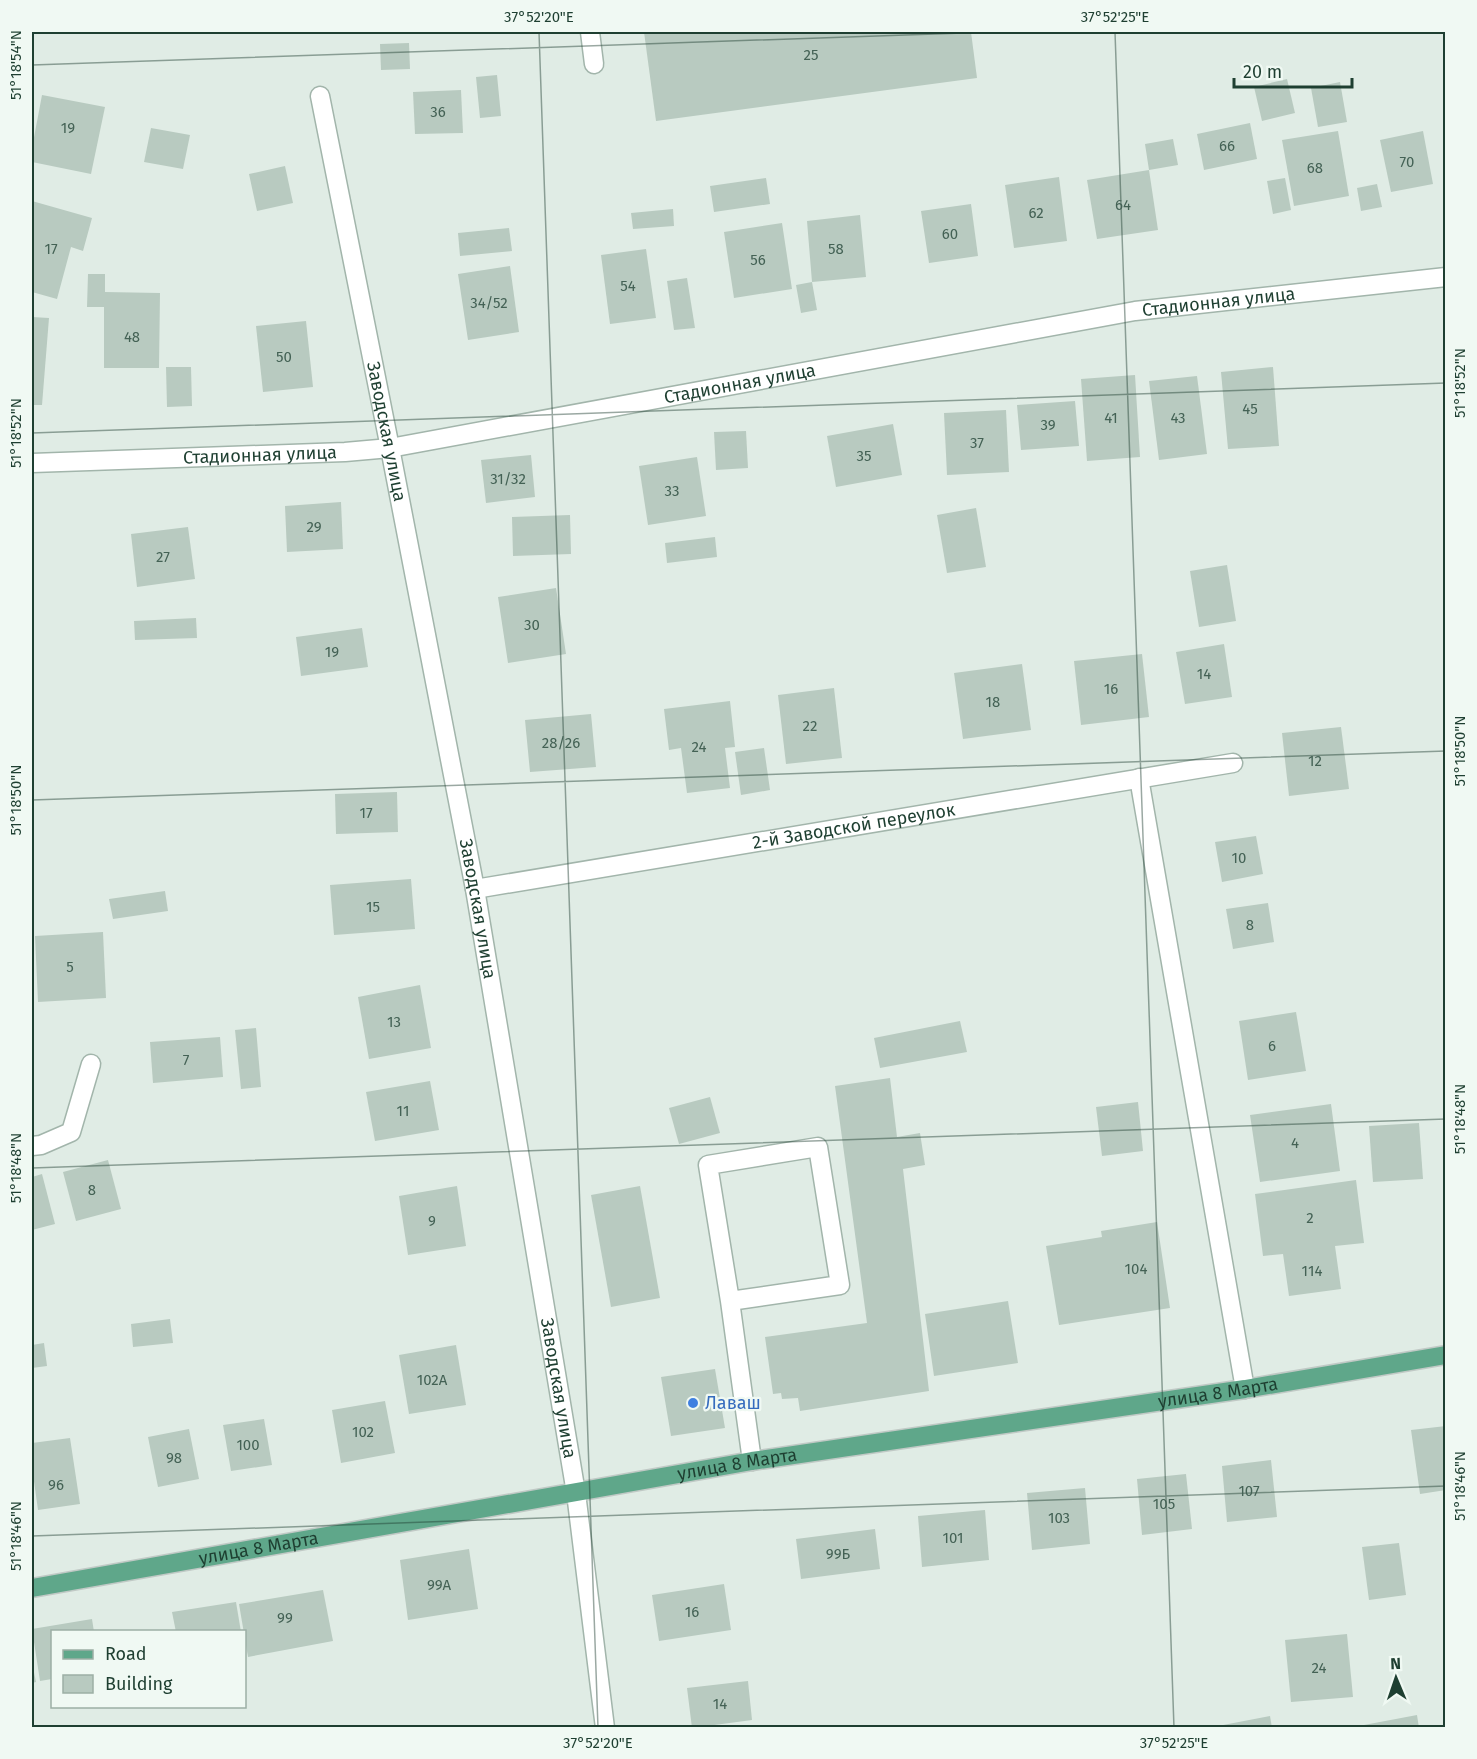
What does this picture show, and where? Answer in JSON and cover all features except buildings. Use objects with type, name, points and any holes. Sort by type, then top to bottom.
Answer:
[{"type":"main road","name":"улица 8 Марта","points":[[32,1588],[752,1461],[1245,1389],[1446,1355]]},
{"type":"street","points":[[590,32],[594,64]]},
{"type":"street","name":"Заводская улица","points":[[320,96],[475,889],[576,1493],[605,1728]]},
{"type":"street","name":"Стадионная улица","points":[[32,463],[345,452],[390,448],[1135,311],[1446,277]]},
{"type":"street","name":"2-й Заводской переулок","points":[[475,889],[1233,763]]},
{"type":"street","points":[[1139,778],[1245,1389]]},
{"type":"street","points":[[32,1146],[41,1145],[71,1132],[91,1064]]},
{"type":"street","points":[[730,1301],[840,1285],[818,1147],[708,1165],[752,1461]]},
{"type":"place","name":"Лаваш","points":[[693,1403]]}]
